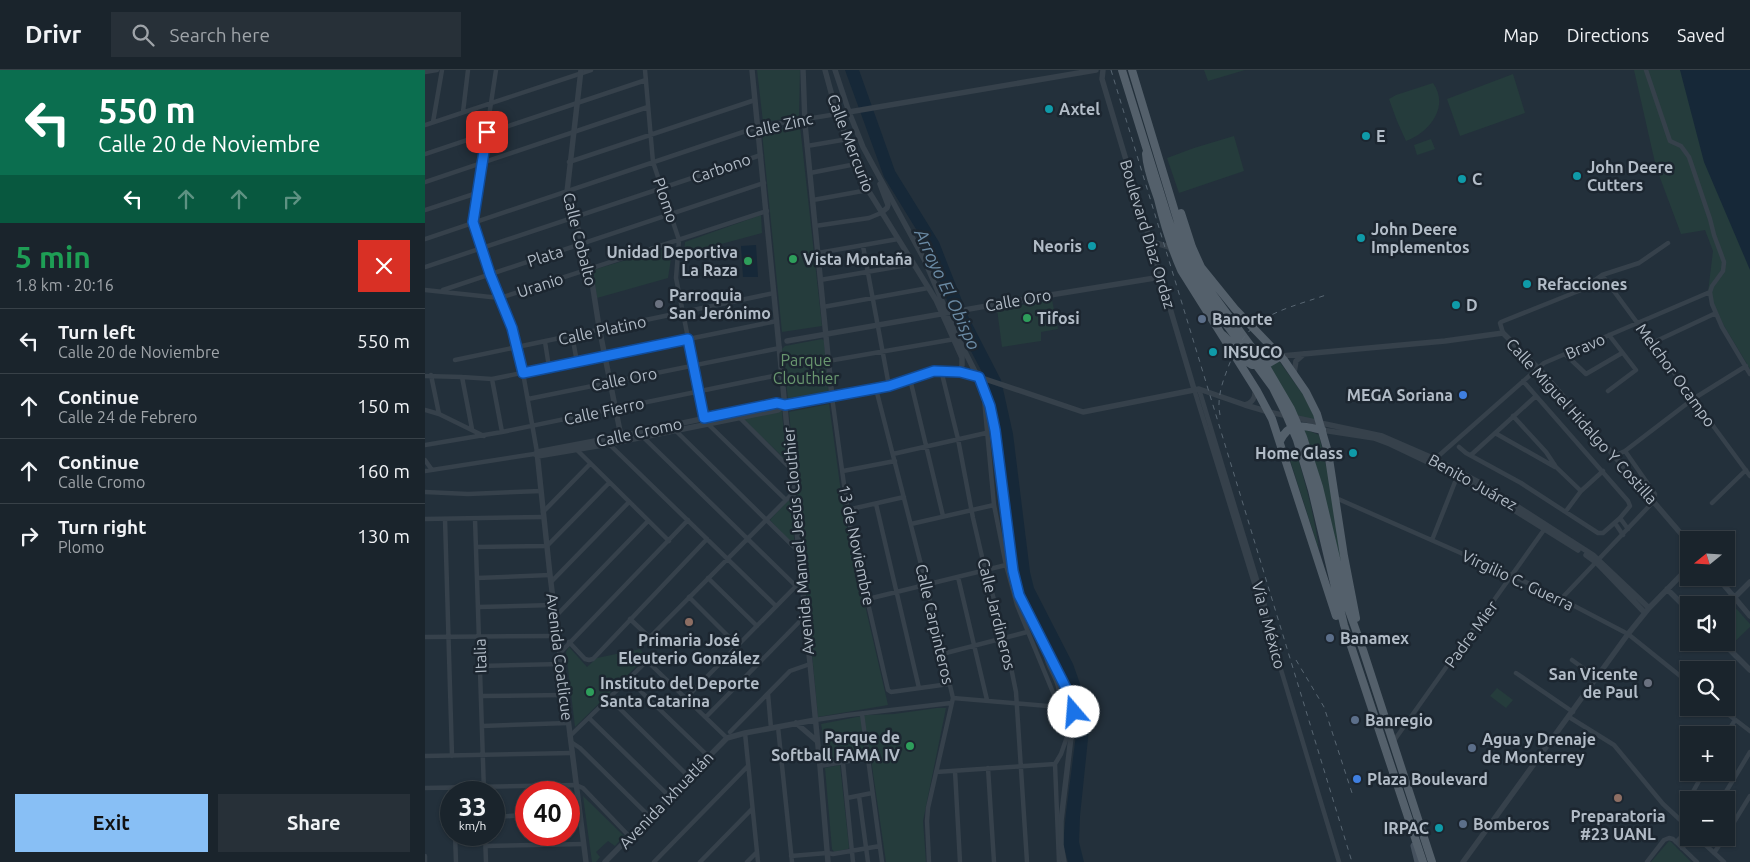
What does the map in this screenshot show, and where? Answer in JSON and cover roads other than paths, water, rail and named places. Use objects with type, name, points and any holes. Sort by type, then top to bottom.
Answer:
[{"type":"main road","points":[[1122,70],[1145,143],[1173,220],[1195,267],[1267,368],[1291,409],[1303,437],[1314,469],[1352,649],[1423,862]]},
{"type":"main road","points":[[1132,70],[1173,220]]},
{"type":"main road","points":[[1151,136],[1157,143],[1163,156],[1197,259],[1207,276],[1235,310],[1281,356],[1311,401],[1321,426],[1328,452],[1359,637],[1432,862]]},
{"type":"main road","points":[[1145,143],[1149,171],[1173,252],[1185,278],[1269,412],[1289,466],[1338,622],[1352,649]]},
{"type":"main road","points":[[1218,330],[1226,332],[1235,329],[1239,319],[1235,310]]},
{"type":"main road","points":[[1218,330],[1230,340],[1245,360],[1252,365],[1269,363],[1281,356]]},
{"type":"main road","points":[[1280,441],[1285,432],[1291,427],[1321,426]]},
{"type":"main road","points":[[1344,609],[1359,637]]},
{"type":"main road","points":[[1413,833],[1418,862]]},
{"type":"street","points":[[425,72],[437,70]]},
{"type":"street","points":[[433,122],[441,70]]},
{"type":"street","points":[[463,112],[468,70]]},
{"type":"street","points":[[496,70],[473,222],[517,347],[533,426],[536,454]]},
{"type":"street","points":[[425,125],[591,70]]},
{"type":"street","name":"Plomo","points":[[645,70],[653,162],[679,240],[676,278],[706,421]]},
{"type":"street","name":"Avenida Manuel Jesús Clouthier","points":[[753,70],[828,862]]},
{"type":"street","points":[[803,70],[804,119],[832,397]]},
{"type":"street","name":"Calle Mercurio","points":[[825,70],[837,114],[868,190],[928,288],[947,313],[962,358],[960,372]]},
{"type":"street","points":[[835,70],[852,112],[857,134],[924,259],[938,299]]},
{"type":"street","name":"Boulevard Diaz Ordaz","points":[[1103,70],[1102,79],[1156,263],[1196,389]]},
{"type":"street","points":[[1646,70],[1670,141],[1681,146],[1689,156],[1724,262],[1723,271],[1710,292],[1716,313],[1750,374]]},
{"type":"street","points":[[1093,71],[1102,79]]},
{"type":"street","name":"Calle Zinc","points":[[425,239],[758,127],[1093,71]]},
{"type":"street","name":"Calle Cobalto","points":[[581,72],[567,192],[590,269],[604,356],[621,436]]},
{"type":"street","points":[[425,154],[646,80]]},
{"type":"street","points":[[569,162],[755,100]]},
{"type":"street","points":[[425,182],[648,107]]},
{"type":"street","points":[[841,124],[843,120],[847,119],[853,131],[857,134]]},
{"type":"street","points":[[807,146],[848,139]]},
{"type":"street","name":"Carbono","points":[[425,267],[761,155]]},
{"type":"street","points":[[810,173],[856,164]]},
{"type":"street","points":[[815,226],[869,218],[887,208],[888,205],[880,180]]},
{"type":"street","name":"Plata","points":[[441,291],[764,183]]},
{"type":"street","points":[[813,200],[868,190]]},
{"type":"street","points":[[425,210],[477,193]]},
{"type":"street","name":"Uranio","points":[[425,290],[500,298],[767,211]]},
{"type":"street","points":[[818,253],[898,239]]},
{"type":"street","points":[[1149,239],[1162,246],[1169,247],[1173,252]]},
{"type":"street","points":[[1503,333],[1499,323],[1581,290],[1602,275],[1639,263],[1668,243]]},
{"type":"street","points":[[863,246],[889,386]]},
{"type":"street","points":[[1156,263],[1157,253],[1162,246]]},
{"type":"street","points":[[821,280],[913,264]]},
{"type":"street","name":"Melchor Ocampo","points":[[1602,275],[1750,476]]},
{"type":"street","name":"Calle Oro","points":[[787,341],[1161,277]]},
{"type":"street","points":[[823,308],[928,288]]},
{"type":"street","name":"Bravo","points":[[1433,461],[1538,367],[1710,292]]},
{"type":"street","name":"Calle Platino","points":[[455,360],[775,293]]},
{"type":"street","points":[[1652,343],[1716,313]]},
{"type":"street","points":[[425,376],[462,376],[492,379],[777,321]]},
{"type":"street","points":[[778,332],[781,339],[787,341],[780,348]]},
{"type":"street","name":"Calle Miguel Hidalgo Y Costilla","points":[[1281,356],[1436,342],[1503,333],[1538,367],[1680,533]]},
{"type":"street","points":[[572,336],[577,362]]},
{"type":"street","points":[[1607,391],[1636,371],[1609,336]]},
{"type":"street","points":[[828,361],[956,339],[979,377],[985,382],[1014,388],[1083,412],[1196,389],[1244,405],[1269,417],[1289,466]]},
{"type":"street","points":[[545,342],[549,367]]},
{"type":"street","name":"Calle Oro","points":[[527,399],[780,348]]},
{"type":"street","points":[[1294,375],[1296,361],[1301,355],[1308,353]]},
{"type":"street","points":[[1565,354],[1586,374],[1622,353]]},
{"type":"street","points":[[1614,456],[1625,451],[1693,399],[1746,366]]},
{"type":"street","points":[[785,405],[876,389],[928,372],[941,370],[979,377]]},
{"type":"street","name":"Calle Jardineros","points":[[941,370],[986,570],[1005,638],[1017,704],[1027,862]]},
{"type":"street","name":"Calle Fierro","points":[[425,445],[485,436],[783,374]]},
{"type":"street","points":[[431,375],[439,414]]},
{"type":"street","points":[[462,376],[472,429]]},
{"type":"street","points":[[492,379],[502,432]]},
{"type":"street","points":[[910,379],[943,516]]},
{"type":"street","points":[[1459,447],[1566,511],[1598,533],[1601,534],[1620,518],[1630,504],[1626,498],[1523,381]]},
{"type":"street","points":[[985,382],[986,433],[994,505],[1005,564],[1027,632],[1058,704]]},
{"type":"street","points":[[985,382],[995,430],[1016,586],[1069,694],[1074,712],[1061,828],[1064,862]]},
{"type":"street","points":[[1244,405],[1252,401],[1255,387]]},
{"type":"street","name":"Calle Carpinteros","points":[[876,389],[953,698],[927,821],[929,862]]},
{"type":"street","name":"Vía a México","points":[[1196,389],[1339,862]]},
{"type":"street","points":[[1471,454],[1536,396]]},
{"type":"street","name":"13 de Noviembre","points":[[832,397],[847,510],[889,692],[919,688]]},
{"type":"street","name":"Calle Cromo","points":[[425,471],[536,454],[577,450],[675,430],[777,403],[785,405]]},
{"type":"street","name":"Calle Cromo","points":[[536,454],[621,436],[779,410],[785,405]]},
{"type":"street","name":"Benito Juárez","points":[[1244,405],[1382,440],[1404,448],[1484,485],[1598,562],[1647,610]]},
{"type":"street","points":[[425,410],[439,414],[485,436]]},
{"type":"street","points":[[1513,416],[1556,467],[1581,491]]},
{"type":"street","points":[[739,417],[792,470]]},
{"type":"street","points":[[706,421],[785,499]]},
{"type":"street","points":[[675,430],[799,553]]},
{"type":"street","points":[[893,454],[986,433]]},
{"type":"street","points":[[1495,433],[1556,467]]},
{"type":"street","points":[[643,437],[796,586]]},
{"type":"street","points":[[609,444],[776,606]]},
{"type":"street","points":[[577,450],[669,540]]},
{"type":"street","points":[[1561,599],[1653,502],[1655,494],[1625,451]]},
{"type":"street","name":"Avenida Coatlicue","points":[[536,454],[576,781]]},
{"type":"street","points":[[425,460],[432,470]]},
{"type":"street","points":[[843,471],[895,461]]},
{"type":"street","name":"Benito Juárez","points":[[1433,461],[1457,477],[1546,527]]},
{"type":"street","points":[[425,519],[475,519],[543,514],[590,464]]},
{"type":"street","points":[[1712,503],[1746,470]]},
{"type":"street","points":[[1566,511],[1581,491],[1603,471]]},
{"type":"street","points":[[1432,540],[1457,477]]},
{"type":"street","points":[[476,547],[547,546],[609,483]]},
{"type":"street","points":[[425,492],[468,494],[541,491]]},
{"type":"street","points":[[630,619],[650,637],[794,492]]},
{"type":"street","points":[[847,510],[904,497]]},
{"type":"street","name":"Virgilio C. Guerra","points":[[1336,498],[1561,599],[1628,634],[1680,676]]},
{"type":"street","points":[[477,578],[550,579],[629,502]]},
{"type":"street","points":[[876,504],[919,688],[949,684]]},
{"type":"street","points":[[911,524],[994,505]]},
{"type":"street","points":[[1620,518],[1628,529]]},
{"type":"street","points":[[445,519],[452,756]]},
{"type":"street","name":"Italia","points":[[475,519],[483,781]]},
{"type":"street","points":[[559,654],[688,520]]},
{"type":"street","points":[[555,618],[648,521]]},
{"type":"street","points":[[1615,523],[1623,534]]},
{"type":"street","name":"Padre Mier","points":[[1393,742],[1513,576],[1546,527]]},
{"type":"street","points":[[569,642],[585,659],[590,660],[707,539]]},
{"type":"street","points":[[868,599],[1005,564]]},
{"type":"street","points":[[1463,862],[1628,634],[1647,610],[1680,576]]},
{"type":"street","points":[[957,577],[987,700]]},
{"type":"street","points":[[708,578],[757,626]]},
{"type":"street","points":[[687,697],[802,580]]},
{"type":"street","points":[[1750,582],[1735,598],[1750,616]]},
{"type":"street","points":[[1725,586],[1733,596]]},
{"type":"street","points":[[1667,589],[1680,601]]},
{"type":"street","points":[[689,598],[738,646]]},
{"type":"street","points":[[478,607],[553,605]]},
{"type":"street","points":[[706,717],[805,616]]},
{"type":"street","points":[[942,654],[1027,632]]},
{"type":"street","points":[[425,637],[557,636]]},
{"type":"street","points":[[1046,650],[1048,663],[1060,688],[1058,704]]},
{"type":"street","points":[[1731,651],[1750,670]]},
{"type":"street","points":[[1572,660],[1597,678]]},
{"type":"street","points":[[649,816],[570,740],[589,718],[647,661],[706,717],[729,735],[815,720],[951,703]]},
{"type":"street","points":[[480,666],[561,664]]},
{"type":"street","points":[[729,735],[790,671],[810,664]]},
{"type":"street","points":[[1516,673],[1613,745],[1663,804],[1680,820]]},
{"type":"street","points":[[628,679],[708,756]]},
{"type":"street","points":[[481,696],[565,694]]},
{"type":"street","points":[[767,694],[771,728]]},
{"type":"street","points":[[609,698],[689,776]]},
{"type":"street","points":[[953,698],[1017,704],[1058,704],[1068,712],[1069,724],[1065,743],[1055,764],[1059,862]]},
{"type":"street","points":[[862,714],[882,862]]},
{"type":"street","points":[[1730,716],[1750,731]]},
{"type":"street","points":[[589,718],[669,796]]},
{"type":"street","points":[[1731,726],[1735,720]]},
{"type":"street","points":[[482,726],[568,723]]},
{"type":"street","points":[[796,723],[805,729],[817,742]]},
{"type":"street","points":[[778,727],[792,862]]},
{"type":"street","points":[[745,733],[758,862]]},
{"type":"street","name":"Avenida Ixhuatlán","points":[[605,862],[729,735]]},
{"type":"street","points":[[1726,791],[1750,752]]},
{"type":"street","points":[[425,756],[572,753]]},
{"type":"street","points":[[820,766],[867,758]]},
{"type":"street","points":[[843,763],[853,862]]},
{"type":"street","points":[[936,772],[1055,764]]},
{"type":"street","points":[[654,862],[748,766]]},
{"type":"street","points":[[988,768],[994,862]]},
{"type":"street","points":[[955,771],[960,862]]},
{"type":"street","points":[[580,787],[629,836]]},
{"type":"street","points":[[425,788],[440,789]]},
{"type":"street","points":[[847,798],[872,793]]},
{"type":"street","points":[[859,796],[868,862]]},
{"type":"street","points":[[1735,817],[1750,796]]},
{"type":"street","points":[[700,862],[752,809]]},
{"type":"street","name":"Avenida Coatlicue","points":[[580,814],[586,862]]},
{"type":"street","points":[[1647,862],[1667,838],[1671,838],[1697,862]]},
{"type":"street","points":[[1676,842],[1680,838]]},
{"type":"street","points":[[505,846],[584,844]]},
{"type":"street","points":[[455,846],[456,862]]},
{"type":"street","points":[[486,846],[486,862]]},
{"type":"street","points":[[791,856],[833,854],[880,846]]},
{"type":"street","points":[[1707,846],[1724,862]]},
{"type":"street","points":[[1714,853],[1719,846]]},
{"type":"street","points":[[747,862],[757,852]]},
{"type":"street","points":[[425,856],[425,862]]},
{"type":"water","name":"Arroyo El Obispo","points":[[845,70],[859,70],[895,171],[939,242],[968,316],[1001,380],[1013,434],[1030,572],[1034,588],[1073,664],[1089,709],[1079,842],[1084,862],[1068,862],[1063,844],[1077,727],[1073,692],[1022,592],[1017,573],[1004,466],[995,413],[982,372],[954,319],[927,247],[884,177]]},
{"type":"water","points":[[1680,70],[1750,70],[1750,270],[1704,162]]},
{"type":"water","points":[[756,245],[758,277],[743,277],[741,246]]},
{"type":"railway","points":[[1111,70],[1352,862]]},
{"type":"railway","points":[[1220,415],[1220,394],[1226,373],[1234,354],[1252,328],[1276,313],[1326,295]]},
{"type":"railway","points":[[1296,660],[1324,707],[1353,796]]},
{"type":"place","name":"Axtel","points":[[1049,109]]},
{"type":"place","name":"E","points":[[1366,136]]},
{"type":"place","name":"John Deere Cutters","points":[[1577,176]]},
{"type":"place","name":"C","points":[[1462,179]]},
{"type":"place","name":"John Deere Implementos","points":[[1361,238]]},
{"type":"place","name":"Neoris","points":[[1092,246]]},
{"type":"place","name":"Vista Montaña","points":[[793,259]]},
{"type":"place","name":"Unidad Deportiva La Raza","points":[[748,261]]},
{"type":"place","name":"Refacciones","points":[[1527,284]]},
{"type":"place","name":"Parroquia San Jerónimo","points":[[659,304]]},
{"type":"place","name":"D","points":[[1456,305]]},
{"type":"place","name":"Tifosi","points":[[1027,318]]},
{"type":"place","name":"Banorte","points":[[1202,319]]},
{"type":"place","name":"INSUCO","points":[[1213,352]]},
{"type":"place","name":"MEGA Soriana","points":[[1463,395]]},
{"type":"place","name":"Home Glass","points":[[1353,453]]},
{"type":"place","name":"Primaria José Eleuterio González","points":[[689,622]]},
{"type":"place","name":"Banamex","points":[[1330,638]]},
{"type":"place","name":"San Vicente de Paul","points":[[1648,683]]},
{"type":"place","name":"Instituto del Deporte Santa Catarina","points":[[590,692]]},
{"type":"place","name":"Banregio","points":[[1355,720]]},
{"type":"place","name":"Parque de Softball FAMA IV","points":[[910,746]]},
{"type":"place","name":"Agua y Drenaje de Monterrey","points":[[1472,748]]},
{"type":"place","name":"Plaza Boulevard","points":[[1357,779]]},
{"type":"place","name":"Preparatoria #23 UANL","points":[[1618,798]]},
{"type":"place","name":"Bomberos","points":[[1463,824]]},
{"type":"place","name":"IRPAC","points":[[1439,828]]},
{"type":"park label","name":"Parque Clouthier","points":[[806,369]]}]
